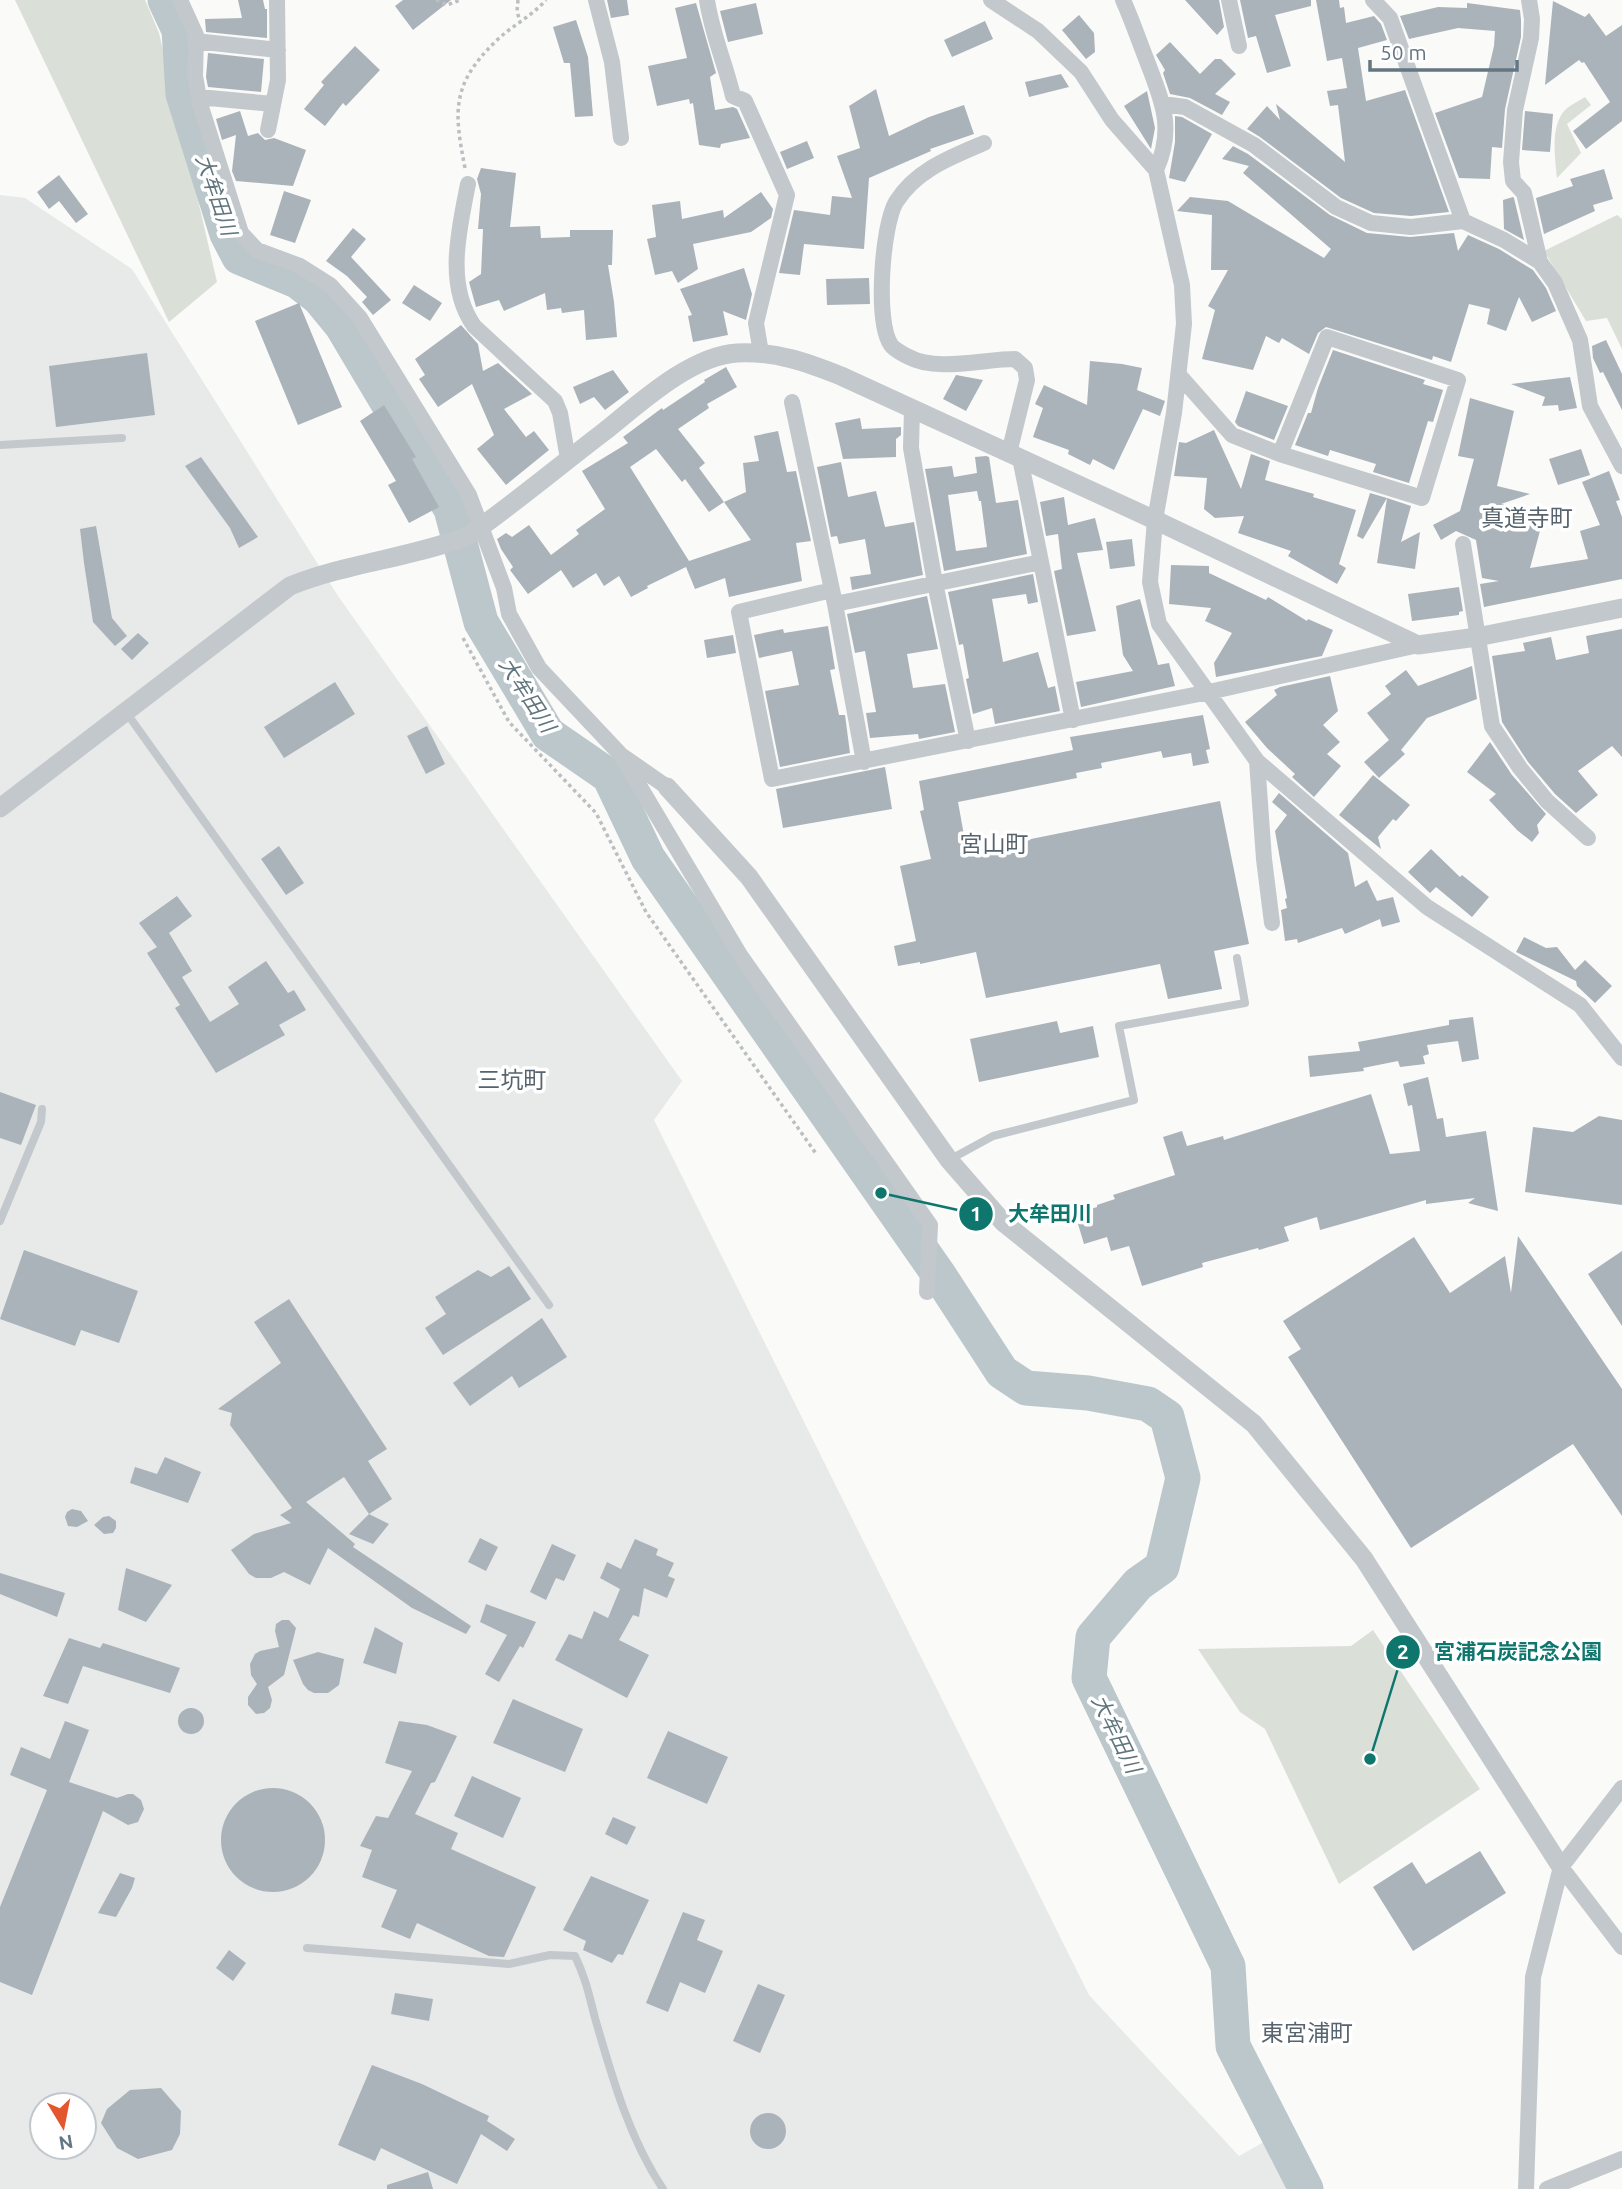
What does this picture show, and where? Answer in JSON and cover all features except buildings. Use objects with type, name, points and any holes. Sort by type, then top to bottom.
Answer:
[{"type":"street","points":[[180,0],[196,35],[195,76],[199,97],[241,233],[257,250],[300,266],[330,285],[360,318],[469,495],[504,588],[509,614],[539,668],[621,755],[667,787],[749,877],[949,1160],[1003,1222],[1254,1424],[1364,1559],[1561,1867],[1622,1947]]},
{"type":"street","points":[[268,130],[278,80],[277,0]]},
{"type":"street","points":[[596,0],[612,62],[621,138]]},
{"type":"street","points":[[707,0],[716,46],[722,52],[733,96],[745,102],[787,194],[756,323],[761,353]]},
{"type":"street","points":[[991,0],[1038,31],[1081,72],[1112,120],[1156,170],[1182,285],[1184,324],[1179,375],[1155,520],[1150,582],[1159,624],[1257,761],[1427,907],[1580,1005],[1622,1058]]},
{"type":"street","points":[[1123,0],[1163,104],[1164,152],[1156,170]]},
{"type":"street","points":[[1229,0],[1239,46]]},
{"type":"street","points":[[1373,0],[1390,18],[1463,221]]},
{"type":"street","points":[[1529,0],[1531,38],[1515,110],[1511,162],[1513,181],[1524,193],[1540,262],[1555,283],[1580,340],[1590,406],[1622,466]]},
{"type":"street","points":[[195,41],[278,50]]},
{"type":"street","points":[[199,97],[273,104]]},
{"type":"street","points":[[1163,104],[1185,107],[1254,145],[1336,207],[1371,223],[1411,227],[1463,221],[1504,240],[1540,262]]},
{"type":"street","points":[[984,143],[943,160],[919,176],[895,203],[886,236],[881,280],[885,324],[891,345],[911,359],[940,366],[989,359],[1015,359],[1025,369],[1027,380],[1015,455],[1041,562],[1073,720]]},
{"type":"street","points":[[468,184],[458,236],[457,290],[465,314],[474,326],[555,401],[560,413],[568,459]]},
{"type":"street","points":[[1179,375],[1232,435],[1280,454],[1422,498],[1458,380],[1327,337],[1280,454]]},
{"type":"street","points":[[0,808],[290,586],[318,575],[434,549],[468,536],[664,385],[702,362],[734,353],[777,354],[799,359],[1015,455],[1418,645]]},
{"type":"street","points":[[792,402],[864,762]]},
{"type":"street","points":[[912,409],[911,448],[935,583],[968,741]]},
{"type":"street","points":[[1463,544],[1492,726],[1520,768],[1547,801],[1588,838]]},
{"type":"street","points":[[1041,562],[935,583],[739,612],[772,779],[1209,692],[1418,645],[1477,637],[1622,607]]},
{"type":"street","points":[[621,755],[740,955],[930,1225],[927,1292]]},
{"type":"street","points":[[1257,761],[1272,923]]},
{"type":"street","points":[[1526,2189],[1533,1977],[1561,1867],[1614,1806],[1622,1788]]},
{"type":"street","points":[[1547,2189],[1622,2159]]},
{"type":"lane","points":[[0,445],[122,439]]},
{"type":"lane","points":[[126,712],[549,1305]]},
{"type":"lane","points":[[949,1160],[993,1136],[1134,1100],[1119,1026],[1245,1003],[1237,958]]},
{"type":"lane","points":[[0,1221],[41,1122],[42,1109]]},
{"type":"lane","points":[[307,1948],[509,1964],[550,1955],[576,1956],[587,1980],[626,2118],[646,2164],[663,2189]]},
{"type":"path","points":[[436,0],[447,5],[460,0]]},
{"type":"path","points":[[518,0],[517,11],[521,23]]},
{"type":"path","points":[[468,184],[458,135],[457,106],[466,78],[495,41],[537,11],[546,0]]},
{"type":"path","points":[[463,638],[509,722],[596,813],[646,912],[817,1155]]},
{"type":"shaded area","points":[[15,0],[145,0],[159,33],[217,282],[169,322]]},
{"type":"shaded area","points":[[1585,97],[1591,105],[1567,124],[1581,153],[1557,178],[1557,125],[1565,110]]},
{"type":"shaded area","points":[[0,195],[25,198],[132,269],[338,596],[682,1081],[654,1120],[1089,1995],[1239,2156],[1269,2139],[1294,2189],[0,2189]]},
{"type":"shaded area","points":[[1617,215],[1622,219],[1622,349],[1607,318],[1586,321],[1544,251]]},
{"type":"shaded area","points":[[1373,1630],[1480,1789],[1339,1884],[1265,1729],[1240,1712],[1198,1649],[1351,1646]]},
{"type":"waterway","name":"大牟田川","points":[[165,0],[179,30],[183,94],[227,234],[239,257],[297,281],[319,298],[342,326],[451,509],[481,622],[548,734],[609,776],[648,858],[939,1275],[1002,1372],[1026,1388],[1088,1393],[1148,1404],[1167,1417],[1183,1478],[1162,1567],[1138,1584],[1093,1637],[1089,1678],[1228,1966],[1233,2046],[1306,2189]]},
{"type":"place","name":"大牟田川","points":[[881,1193]]},
{"type":"place","name":"宮浦石炭記念公園","points":[[1370,1759]]},
{"type":"district","name":"真道寺町","points":[[1527,518]]},
{"type":"district","name":"宮山町","points":[[994,844]]},
{"type":"district","name":"三坑町","points":[[512,1080]]},
{"type":"district","name":"東宮浦町","points":[[1307,2033]]}]
